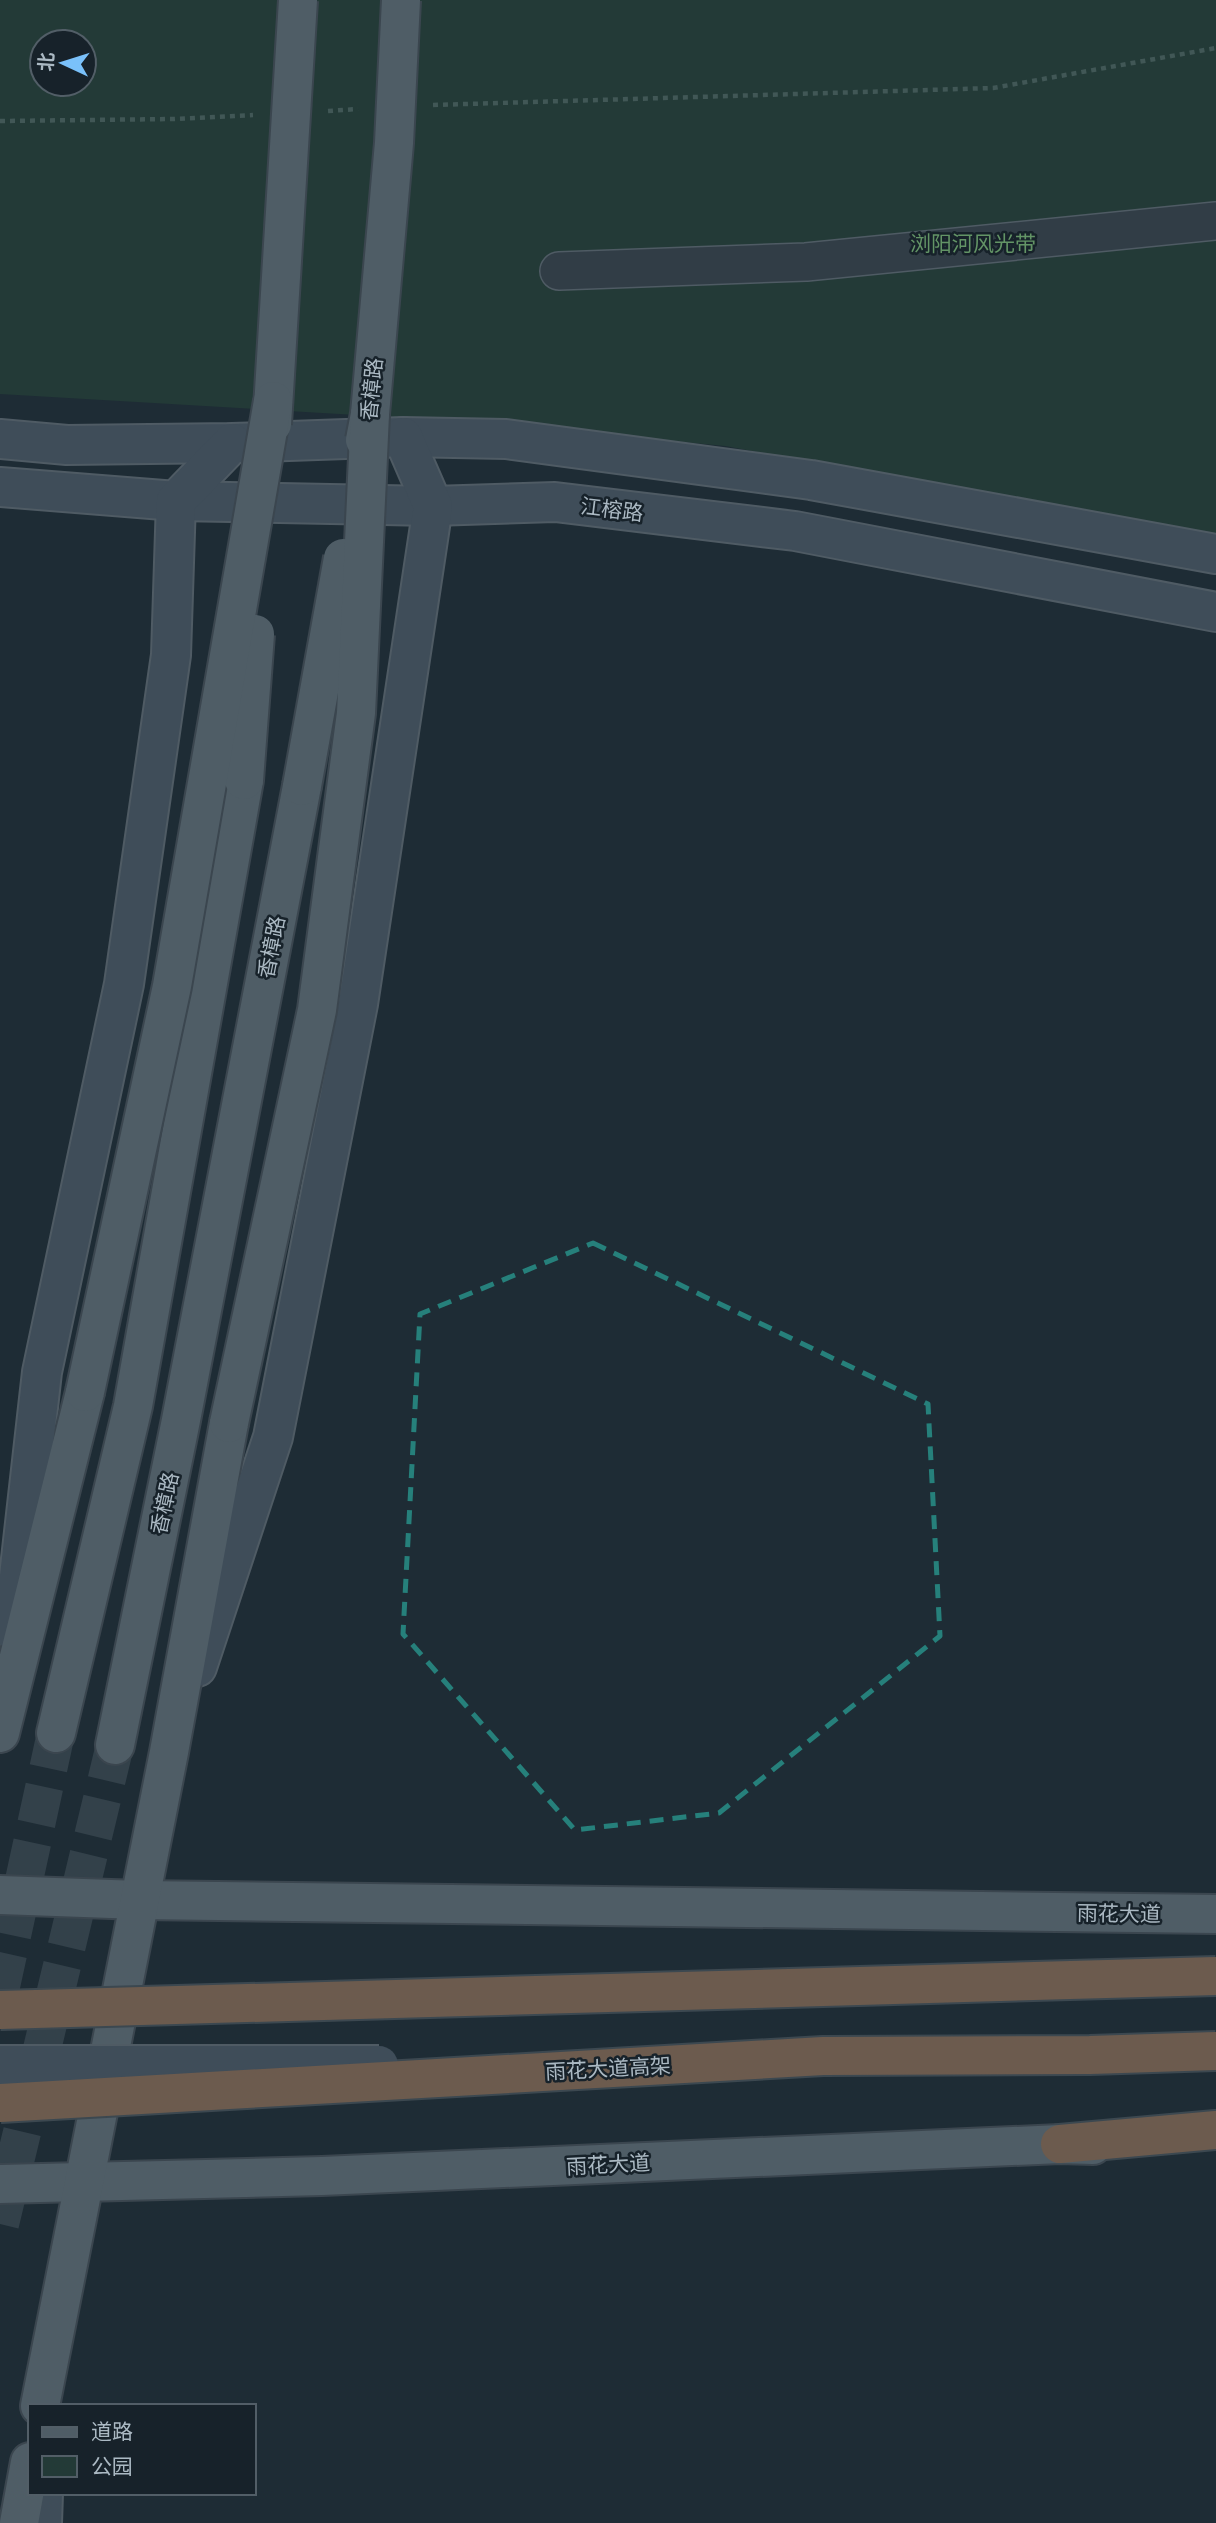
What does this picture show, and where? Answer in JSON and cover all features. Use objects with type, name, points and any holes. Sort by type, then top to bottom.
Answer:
[{"type":"highway","points":[[0,2010],[1216,1976]]},
{"type":"highway","name":"雨花大道高架","points":[[0,2103],[822,2056],[1090,2055],[1216,2051]]},
{"type":"highway","points":[[1060,2144],[1216,2130]]},
{"type":"main road","points":[[56,1733],[133,1406],[244,780],[274,401],[298,0]]},
{"type":"main road","name":"香樟路","points":[[115,1745],[181,1420],[370,414],[394,143],[401,0]]},
{"type":"main road","points":[[1,1729],[85,1392],[172,986],[274,401]]},
{"type":"main road","points":[[40,2404],[169,1752],[229,1423],[319,997],[356,713],[370,414]]},
{"type":"main road","name":"雨花大道","points":[[0,1895],[139,1900],[1216,1914]]},
{"type":"main road","name":"雨花大道","points":[[0,2184],[322,2176],[1060,2144],[1216,2147]]},
{"type":"main road","points":[[19,2523],[28,2473]]},
{"type":"street","points":[[559,271],[806,262],[1216,221]]},
{"type":"street","points":[[169,1752],[273,1437],[358,1004],[433,506],[403,437]]},
{"type":"street","points":[[0,439],[67,445],[403,437],[506,439],[811,480],[1216,554]]},
{"type":"street","points":[[1,1729],[42,1372],[124,984],[171,655],[176,501],[232,443]]},
{"type":"street","name":"江榕路","points":[[0,487],[176,501],[433,506],[555,502],[794,531],[1216,612]]},
{"type":"street","points":[[0,2065],[610,2065],[822,2056]]},
{"type":"street","points":[[48,2404],[52,2338]]},
{"type":"street","points":[[42,2523],[43,2495]]},
{"type":"path","points":[[431,106],[993,88],[1216,48]]},
{"type":"path","points":[[323,111],[363,109]]},
{"type":"path","points":[[0,121],[173,120],[255,115]]},
{"type":"highlighted area","points":[[593,1243],[928,1404],[940,1636],[719,1813],[575,1830],[403,1634],[420,1314]]},
{"type":"green space","name":"浏阳河风光带","points":[[0,0],[1216,0],[1216,537],[725,446],[459,421],[0,394]]},
{"type":"tunnel","points":[[0,1991],[56,1733]]},
{"type":"tunnel","points":[[0,2224],[115,1745]]}]
